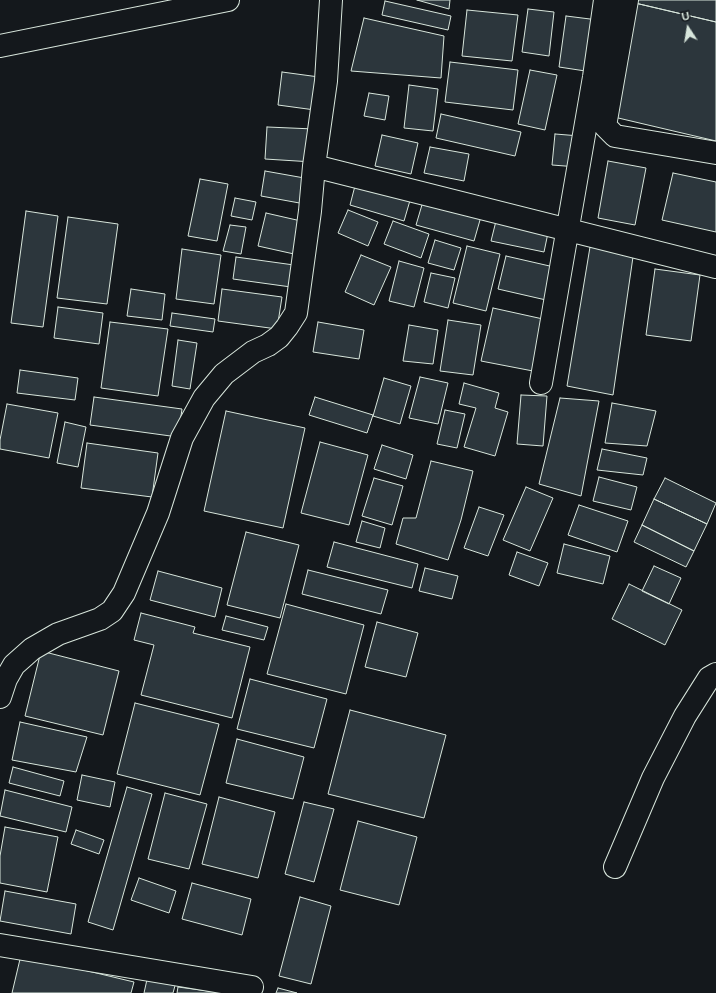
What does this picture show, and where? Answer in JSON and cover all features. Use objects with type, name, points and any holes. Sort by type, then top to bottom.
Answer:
[{"type":"street","points":[[0,46],[228,0]]},
{"type":"street","points":[[0,697],[6,679],[14,665],[32,649],[58,634],[100,619],[112,611],[124,593],[158,513],[182,438],[204,398],[224,374],[253,352],[268,345],[278,337],[288,327],[296,313],[326,81],[331,0]]},
{"type":"street","points":[[541,382],[594,77],[605,0]]},
{"type":"street","points":[[627,0],[605,126],[615,136],[716,153]]},
{"type":"street","points":[[314,166],[716,267]]},
{"type":"street","points":[[614,866],[652,778],[685,716],[709,678],[716,674]]},
{"type":"street","points":[[0,945],[252,987]]},
{"type":"building","points":[[417,0],[450,0],[449,9]]},
{"type":"building","points":[[635,0],[716,0],[716,22],[635,3]]},
{"type":"building","points":[[385,1],[451,16],[448,30],[382,15]]},
{"type":"building","points":[[635,3],[716,22],[716,141],[614,117]]},
{"type":"building","points":[[528,9],[554,12],[549,56],[522,52]]},
{"type":"building","points":[[467,10],[518,15],[512,61],[462,56]]},
{"type":"building","points":[[566,16],[598,20],[592,72],[559,67]]},
{"type":"building","points":[[364,18],[444,36],[441,78],[351,71]]},
{"type":"building","points":[[450,62],[518,70],[513,110],[445,102]]},
{"type":"building","points":[[530,70],[557,75],[545,130],[518,124]]},
{"type":"building","points":[[282,72],[319,77],[315,110],[278,105]]},
{"type":"building","points":[[409,85],[438,89],[433,131],[404,128]]},
{"type":"building","points":[[369,93],[389,96],[385,120],[364,116]]},
{"type":"building","points":[[441,114],[521,132],[515,156],[436,138]]},
{"type":"building","points":[[267,127],[314,129],[313,162],[265,159]]},
{"type":"building","points":[[555,134],[580,136],[578,167],[552,165]]},
{"type":"building","points":[[382,135],[418,143],[411,174],[375,166]]},
{"type":"building","points":[[430,147],[469,154],[464,181],[424,173]]},
{"type":"building","points":[[608,161],[646,168],[635,225],[598,218]]},
{"type":"building","points":[[265,171],[310,179],[305,204],[261,196]]},
{"type":"building","points":[[673,173],[716,182],[716,232],[662,220]]},
{"type":"building","points":[[200,179],[228,184],[217,241],[188,236]]},
{"type":"building","points":[[356,182],[411,197],[404,221],[350,205]]},
{"type":"building","points":[[235,198],[256,202],[252,220],[231,216]]},
{"type":"building","points":[[424,198],[482,213],[474,241],[416,225]]},
{"type":"building","points":[[348,210],[378,222],[368,246],[338,233]]},
{"type":"building","points":[[26,211],[58,216],[43,327],[11,323]]},
{"type":"building","points":[[266,213],[301,221],[294,254],[258,246]]},
{"type":"building","points":[[68,217],[118,224],[107,304],[57,298]]},
{"type":"building","points":[[497,217],[549,228],[544,252],[491,241]]},
{"type":"building","points":[[393,221],[429,234],[421,258],[384,244]]},
{"type":"building","points":[[230,225],[246,227],[241,254],[223,251]]},
{"type":"building","points":[[435,240],[461,248],[454,270],[428,263]]},
{"type":"building","points":[[467,246],[500,254],[486,311],[453,303]]},
{"type":"building","points":[[590,247],[634,250],[613,395],[567,386]]},
{"type":"building","points":[[182,249],[221,255],[214,304],[176,299]]},
{"type":"building","points":[[361,255],[391,267],[374,305],[345,292]]},
{"type":"building","points":[[506,256],[554,267],[546,300],[498,289]]},
{"type":"building","points":[[236,257],[294,265],[291,287],[233,279]]},
{"type":"building","points":[[399,261],[424,268],[414,307],[389,301]]},
{"type":"building","points":[[655,269],[700,275],[691,341],[646,335]]},
{"type":"building","points":[[431,273],[455,278],[448,308],[424,302]]},
{"type":"building","points":[[131,289],[165,294],[162,320],[127,316]]},
{"type":"building","points":[[222,289],[282,297],[277,329],[218,321]]},
{"type":"building","points":[[58,307],[103,313],[99,344],[54,338]]},
{"type":"building","points":[[493,308],[543,319],[533,371],[481,361]]},
{"type":"building","points":[[172,313],[215,319],[213,332],[170,326]]},
{"type":"building","points":[[448,320],[481,325],[473,375],[440,371]]},
{"type":"building","points":[[110,322],[168,329],[158,396],[101,388]]},
{"type":"building","points":[[318,322],[364,330],[359,359],[313,352]]},
{"type":"building","points":[[409,325],[438,330],[433,364],[403,361]]},
{"type":"building","points":[[178,340],[197,343],[190,389],[172,386]]},
{"type":"building","points":[[20,370],[78,378],[75,400],[17,393]]},
{"type":"building","points":[[420,377],[448,383],[438,424],[409,418]]},
{"type":"building","points":[[384,378],[411,386],[400,424],[373,416]]},
{"type":"building","points":[[464,383],[499,393],[495,408],[508,412],[495,456],[464,447],[476,408],[459,404]]},
{"type":"building","points":[[521,395],[547,396],[543,446],[517,444]]},
{"type":"building","points":[[94,397],[182,409],[178,437],[90,425]]},
{"type":"building","points":[[315,397],[373,415],[367,433],[309,415]]},
{"type":"building","points":[[560,398],[599,401],[581,496],[539,484]]},
{"type":"building","points":[[612,403],[656,411],[647,446],[605,443]]},
{"type":"building","points":[[7,404],[58,413],[49,458],[0,449],[0,440]]},
{"type":"building","points":[[445,410],[465,414],[457,448],[437,444]]},
{"type":"building","points":[[226,411],[305,428],[283,528],[204,511]]},
{"type":"building","points":[[65,422],[86,427],[78,467],[57,463]]},
{"type":"building","points":[[320,442],[368,455],[349,525],[301,513]]},
{"type":"building","points":[[87,443],[158,453],[152,497],[81,488]]},
{"type":"building","points":[[382,445],[413,455],[406,479],[374,469]]},
{"type":"building","points":[[602,449],[647,458],[643,475],[597,470]]},
{"type":"building","points":[[431,461],[473,471],[461,520],[448,560],[396,544],[403,518],[416,518]]},
{"type":"building","points":[[599,477],[637,487],[631,510],[593,501]]},
{"type":"building","points":[[374,478],[403,486],[392,525],[362,516]]},
{"type":"building","points":[[665,478],[716,503],[707,524],[654,499]]},
{"type":"building","points":[[526,487],[553,498],[530,551],[503,540]]},
{"type":"building","points":[[654,499],[707,524],[694,551],[642,525]]},
{"type":"building","points":[[579,505],[628,521],[617,552],[568,535]]},
{"type":"building","points":[[479,507],[504,515],[488,556],[464,548]]},
{"type":"building","points":[[362,521],[385,528],[380,548],[356,542]]},
{"type":"building","points":[[642,525],[694,551],[686,567],[634,542]]},
{"type":"building","points":[[246,532],[299,545],[280,618],[227,605]]},
{"type":"building","points":[[334,542],[418,564],[412,588],[327,567]]},
{"type":"building","points":[[564,544],[610,556],[603,584],[557,573]]},
{"type":"building","points":[[517,552],[548,563],[539,586],[509,575]]},
{"type":"building","points":[[654,566],[681,578],[669,604],[642,591]]},
{"type":"building","points":[[425,568],[458,576],[452,599],[419,591]]},
{"type":"building","points":[[308,570],[388,590],[381,614],[302,594]]},
{"type":"building","points":[[158,571],[222,588],[215,617],[150,600]]},
{"type":"building","points":[[629,584],[682,610],[665,645],[612,619]]},
{"type":"building","points":[[286,604],[364,625],[346,694],[267,674]]},
{"type":"building","points":[[141,613],[195,627],[193,633],[250,647],[232,718],[141,695],[154,645],[134,640]]},
{"type":"building","points":[[226,616],[268,627],[264,640],[222,630]]},
{"type":"building","points":[[377,622],[418,633],[406,677],[365,667]]},
{"type":"building","points":[[41,651],[119,671],[103,735],[25,716]]},
{"type":"building","points":[[250,679],[327,699],[314,748],[237,729]]},
{"type":"building","points":[[135,703],[219,724],[200,795],[117,774]]},
{"type":"building","points":[[350,710],[446,735],[424,818],[328,794]]},
{"type":"building","points":[[20,722],[87,737],[76,772],[12,760]]},
{"type":"building","points":[[237,739],[304,757],[293,799],[226,783]]},
{"type":"building","points":[[13,767],[64,781],[60,796],[9,783]]},
{"type":"building","points":[[82,775],[115,782],[110,807],[77,800]]},
{"type":"building","points":[[127,787],[152,794],[113,930],[88,922]]},
{"type":"building","points":[[5,790],[72,807],[66,832],[0,816]]},
{"type":"building","points":[[165,793],[207,804],[189,869],[148,859]]},
{"type":"building","points":[[219,797],[275,812],[258,878],[202,864]]},
{"type":"building","points":[[304,802],[334,809],[314,882],[285,874]]},
{"type":"building","points":[[358,821],[417,837],[399,905],[340,890]]},
{"type":"building","points":[[5,827],[58,837],[47,892],[0,883],[0,856]]},
{"type":"building","points":[[76,830],[104,840],[99,854],[71,844]]},
{"type":"building","points":[[139,878],[176,891],[169,913],[131,900]]},
{"type":"building","points":[[192,883],[251,899],[242,935],[182,919]]},
{"type":"building","points":[[5,891],[76,904],[71,934],[0,921]]},
{"type":"building","points":[[300,897],[331,906],[311,984],[279,976]]},
{"type":"building","points":[[21,955],[134,982],[131,993],[12,993]]},
{"type":"building","points":[[148,975],[176,982],[173,993],[144,993]]},
{"type":"building","points":[[178,987],[223,993],[177,993]]},
{"type":"building","points":[[278,988],[297,993],[276,993]]}]
